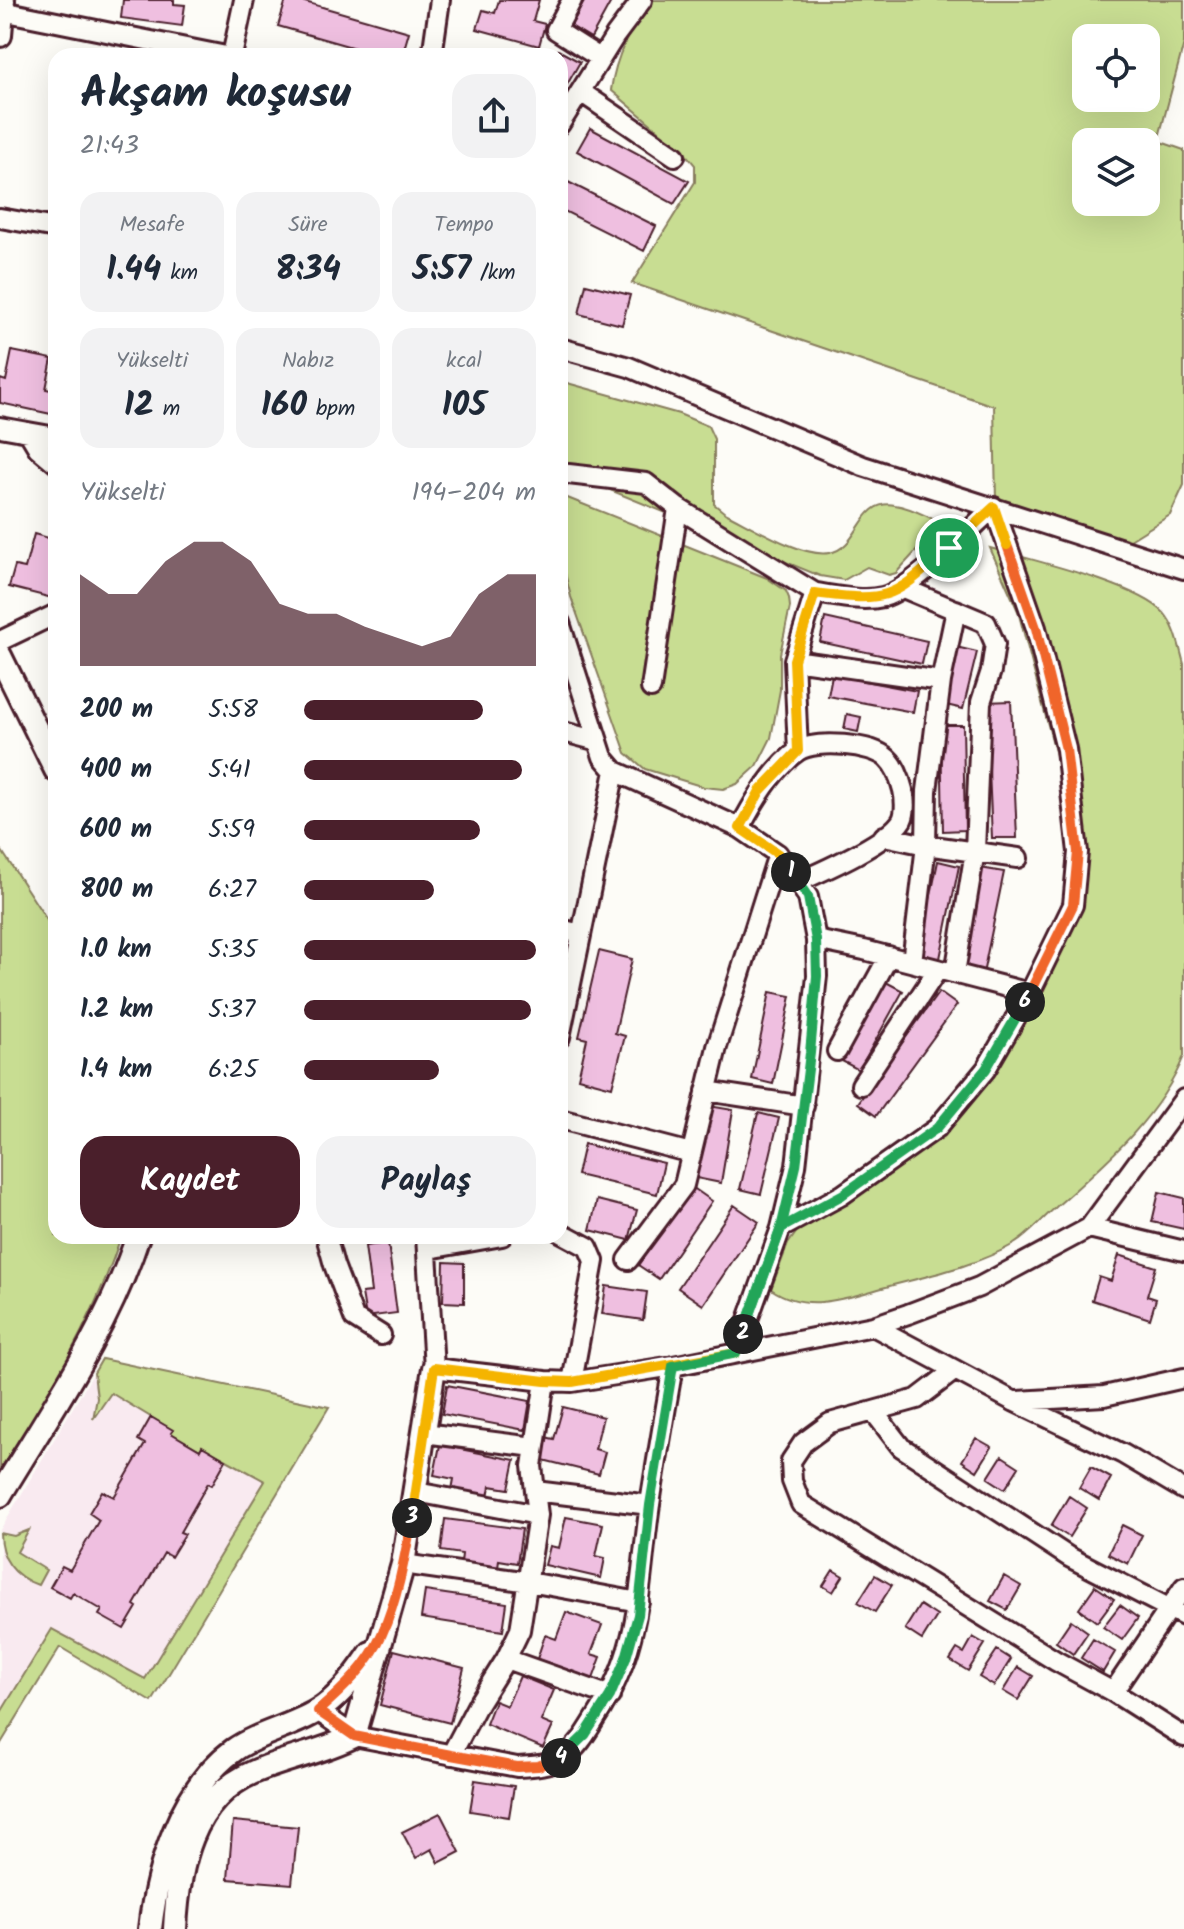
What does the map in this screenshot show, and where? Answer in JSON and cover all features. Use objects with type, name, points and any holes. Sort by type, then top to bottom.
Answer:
[{"type":"street","points":[[231,48],[244,0]]},
{"type":"street","points":[[433,48],[440,0]]},
{"type":"street","points":[[572,0],[556,30],[600,58]]},
{"type":"street","points":[[568,112],[600,58],[642,0]]},
{"type":"street","points":[[0,35],[2,5],[193,48]]},
{"type":"street","points":[[581,92],[675,156]]},
{"type":"street","points":[[0,218],[48,227]]},
{"type":"street","points":[[568,350],[629,367],[863,466],[1183,567]]},
{"type":"street","points":[[0,427],[48,436]]},
{"type":"street","points":[[29,433],[38,448],[48,456]]},
{"type":"street","points":[[568,474],[646,483],[678,508],[815,593],[861,599],[884,597],[903,588],[994,507]]},
{"type":"street","points":[[781,1228],[842,1195],[937,1128],[986,1069],[1030,993],[1073,905],[1078,852],[1066,749],[1036,628],[994,507]]},
{"type":"street","points":[[651,688],[678,508]]},
{"type":"street","points":[[861,1085],[947,971],[975,851],[981,702],[991,671],[995,644],[986,623],[903,588]]},
{"type":"street","points":[[798,751],[794,660],[815,593]]},
{"type":"street","points":[[912,962],[926,845],[927,791],[941,681],[956,610]]},
{"type":"street","points":[[0,641],[48,618]]},
{"type":"street","points":[[568,648],[603,757],[615,771],[642,786],[740,828],[778,854],[808,897],[816,940],[817,976],[796,1166],[781,1228],[736,1353]]},
{"type":"street","points":[[0,656],[48,754]]},
{"type":"street","points":[[794,660],[941,681]]},
{"type":"street","points":[[568,733],[598,741]]},
{"type":"street","points":[[740,828],[760,791],[798,751],[830,744],[861,747],[885,756],[899,775],[905,800],[902,819],[878,842],[798,882]]},
{"type":"street","points":[[568,998],[615,771]]},
{"type":"street","points":[[884,836],[1018,858]]},
{"type":"street","points":[[628,1260],[684,1185],[717,1047],[778,854]]},
{"type":"street","points":[[568,931],[581,934]]},
{"type":"street","points":[[816,940],[1030,993]]},
{"type":"street","points":[[837,1051],[889,956]]},
{"type":"street","points":[[706,1091],[804,1106]]},
{"type":"street","points":[[434,1368],[572,1382],[673,1366],[873,1326],[979,1287],[1089,1228],[1184,1099]]},
{"type":"street","points":[[568,1121],[691,1153]]},
{"type":"street","points":[[1089,1228],[1184,1251]]},
{"type":"street","points":[[568,1236],[588,1247],[594,1261],[572,1382]]},
{"type":"street","points":[[0,1495],[86,1353],[135,1244]]},
{"type":"street","points":[[328,1244],[354,1318],[381,1335]]},
{"type":"street","points":[[175,1929],[177,1895],[186,1850],[204,1812],[225,1788],[252,1773],[354,1736],[403,1564],[416,1492],[434,1368],[428,1244]]},
{"type":"street","points":[[873,1326],[1015,1402],[1123,1454],[1184,1490]]},
{"type":"street","points":[[318,1711],[354,1736],[451,1755],[517,1767],[538,1766],[566,1757],[585,1735],[610,1696],[626,1658],[639,1602],[650,1505],[673,1366]]},
{"type":"street","points":[[955,1370],[917,1399],[830,1423],[803,1443],[791,1461],[792,1481],[801,1504],[1184,1737]]},
{"type":"street","points":[[1015,1402],[1104,1396],[1184,1378]]},
{"type":"street","points":[[451,1755],[520,1630],[538,1515],[534,1447],[545,1381]]},
{"type":"street","points":[[873,1411],[901,1447],[1069,1557],[1178,1612]]},
{"type":"street","points":[[424,1433],[534,1447]]},
{"type":"street","points":[[535,1491],[650,1505]]},
{"type":"street","points":[[416,1492],[538,1515]]},
{"type":"street","points":[[403,1564],[639,1602]]},
{"type":"street","points":[[1113,1692],[1178,1612],[1184,1587]]},
{"type":"street","points":[[150,1929],[153,1901],[164,1858],[182,1815],[209,1773],[235,1749],[318,1711],[352,1680],[382,1635]]},
{"type":"street","points":[[506,1659],[610,1696]]},
{"type":"shaded area","points":[[102,1359],[329,1407],[152,1702],[59,1647],[0,1745],[0,1530]]},
{"type":"green space","points":[[649,0],[1184,0],[1184,43],[1160,133],[1160,128],[1072,128],[1072,216],[1160,216],[1160,142],[1184,150],[1184,485],[1170,515],[1127,542],[996,501],[994,406],[632,283],[695,182],[695,165],[611,90],[620,54]]},
{"type":"green space","points":[[568,383],[679,414],[708,426],[714,439],[714,504],[725,513],[791,546],[818,553],[840,549],[866,516],[883,505],[907,508],[942,523],[896,573],[889,575],[867,567],[844,580],[820,576],[598,485],[568,476]]},
{"type":"green space","points":[[568,498],[767,578],[786,591],[790,607],[780,654],[780,690],[771,738],[757,766],[737,784],[723,789],[704,787],[645,769],[626,753],[568,585]]},
{"type":"green space","points":[[990,548],[1082,574],[1132,593],[1164,613],[1174,631],[1184,664],[1184,1056],[1160,1100],[1128,1139],[1014,1244],[966,1265],[854,1296],[825,1302],[798,1301],[771,1289],[788,1244],[805,1220],[963,1101],[1054,931],[1067,892],[1072,858],[1067,797],[1018,611]]},
{"type":"green space","points":[[0,848],[48,922],[48,1244],[118,1244],[84,1327],[0,1470]]},
{"type":"green space","points":[[102,1359],[329,1407],[152,1702],[60,1647],[0,1745],[0,1714],[52,1629],[145,1679],[265,1481],[203,1447],[200,1450],[111,1393],[93,1419],[97,1398],[94,1373]]},
{"type":"green space","points":[[29,1530],[17,1552],[46,1570],[38,1585],[15,1572],[1,1542],[0,1533],[14,1536]]},
{"type":"building","points":[[123,0],[174,0],[174,4],[185,5],[182,26],[121,18]]},
{"type":"building","points":[[286,0],[298,0],[409,32],[404,48],[355,48],[278,26]]},
{"type":"building","points":[[499,0],[539,0],[533,21],[545,24],[539,46],[477,29],[483,10],[495,13]]},
{"type":"building","points":[[585,0],[612,0],[591,38],[571,26]]},
{"type":"building","points":[[568,55],[580,62],[568,83]]},
{"type":"building","points":[[590,128],[689,181],[674,204],[577,151]]},
{"type":"building","points":[[568,182],[656,226],[644,251],[568,213]]},
{"type":"building","points":[[586,284],[630,295],[622,325],[579,314]]},
{"type":"building","points":[[12,351],[48,358],[48,413],[0,403],[0,379],[6,381]]},
{"type":"building","points":[[34,534],[48,538],[48,597],[9,587],[15,566],[25,568]]},
{"type":"building","points":[[825,618],[927,641],[922,664],[820,642]]},
{"type":"building","points":[[956,647],[977,652],[963,709],[942,704]]},
{"type":"building","points":[[832,675],[917,691],[913,712],[828,696]]},
{"type":"building","points":[[1011,701],[1017,838],[992,838],[986,702]]},
{"type":"building","points":[[847,714],[861,717],[858,732],[844,729]]},
{"type":"building","points":[[941,725],[963,725],[965,830],[943,831]]},
{"type":"building","points":[[938,861],[959,866],[938,968],[917,963]]},
{"type":"building","points":[[980,868],[1004,872],[983,974],[959,969]]},
{"type":"building","points":[[599,951],[632,959],[615,1033],[625,1036],[612,1087],[578,1078],[587,1039],[579,1037]]},
{"type":"building","points":[[884,981],[903,991],[859,1070],[840,1060]]},
{"type":"building","points":[[770,992],[791,996],[773,1084],[752,1079]]},
{"type":"building","points":[[939,992],[957,1005],[876,1116],[858,1103]]},
{"type":"building","points":[[709,1106],[733,1110],[721,1183],[696,1178]]},
{"type":"building","points":[[758,1113],[779,1118],[761,1194],[740,1189]]},
{"type":"building","points":[[584,1144],[664,1163],[657,1194],[577,1175]]},
{"type":"building","points":[[692,1187],[712,1201],[659,1279],[638,1265]]},
{"type":"building","points":[[1159,1192],[1184,1198],[1184,1229],[1152,1222]]},
{"type":"building","points":[[597,1200],[637,1210],[629,1240],[590,1230]]},
{"type":"building","points":[[734,1205],[759,1222],[703,1305],[678,1288]]},
{"type":"building","points":[[388,1244],[397,1313],[366,1317],[362,1293],[371,1292],[365,1246]]},
{"type":"building","points":[[1119,1255],[1156,1267],[1147,1296],[1156,1299],[1150,1319],[1092,1300],[1099,1277],[1111,1281]]},
{"type":"building","points":[[444,1262],[464,1263],[464,1303],[443,1302]]},
{"type":"building","points":[[606,1286],[647,1292],[643,1320],[602,1314]]},
{"type":"building","points":[[447,1385],[530,1401],[525,1430],[442,1414]]},
{"type":"building","points":[[563,1407],[603,1417],[595,1449],[605,1452],[599,1474],[539,1459],[545,1437],[554,1439]]},
{"type":"building","points":[[151,1417],[200,1450],[202,1446],[226,1460],[212,1485],[208,1483],[180,1532],[185,1534],[171,1557],[164,1553],[124,1629],[99,1615],[102,1610],[73,1593],[70,1598],[50,1587],[62,1566],[70,1570],[99,1520],[89,1513],[102,1491],[114,1497],[145,1444],[138,1440]]},
{"type":"building","points":[[976,1438],[992,1447],[977,1471],[962,1461]]},
{"type":"building","points":[[440,1445],[515,1460],[509,1489],[490,1486],[488,1497],[452,1490],[454,1479],[434,1475]]},
{"type":"building","points":[[1002,1456],[1019,1467],[1005,1489],[988,1478]]},
{"type":"building","points":[[1091,1467],[1111,1478],[1099,1500],[1079,1488]]},
{"type":"building","points":[[1069,1496],[1087,1508],[1069,1537],[1051,1526]]},
{"type":"building","points":[[566,1517],[603,1524],[596,1556],[605,1558],[601,1578],[545,1565],[550,1546],[559,1548]]},
{"type":"building","points":[[445,1519],[522,1529],[517,1563],[499,1560],[498,1568],[461,1563],[462,1554],[441,1551]]},
{"type":"building","points":[[1122,1525],[1142,1535],[1128,1564],[1108,1554]]},
{"type":"building","points":[[833,1570],[843,1576],[833,1592],[823,1586]]},
{"type":"building","points":[[875,1575],[892,1585],[875,1612],[858,1602]]},
{"type":"building","points":[[1004,1576],[1021,1586],[1007,1610],[990,1601]]},
{"type":"building","points":[[1095,1586],[1114,1599],[1097,1622],[1079,1609]]},
{"type":"building","points":[[425,1591],[507,1603],[503,1631],[421,1618]]},
{"type":"building","points":[[920,1605],[937,1616],[922,1640],[905,1629]]},
{"type":"building","points":[[1120,1605],[1138,1618],[1122,1640],[1103,1627]]},
{"type":"building","points":[[566,1612],[602,1625],[591,1654],[601,1657],[593,1679],[537,1659],[545,1635],[556,1639]]},
{"type":"building","points":[[1071,1620],[1088,1632],[1073,1654],[1056,1642]]},
{"type":"building","points":[[973,1637],[985,1644],[968,1671],[950,1660],[957,1649],[964,1653]]},
{"type":"building","points":[[1093,1639],[1115,1652],[1103,1672],[1081,1658]]},
{"type":"building","points":[[394,1650],[464,1668],[450,1723],[380,1705]]},
{"type":"building","points":[[997,1650],[1011,1659],[994,1686],[979,1677]]},
{"type":"building","points":[[1018,1667],[1033,1676],[1018,1700],[1003,1691]]},
{"type":"building","points":[[520,1676],[554,1690],[541,1721],[553,1726],[543,1748],[486,1724],[495,1701],[507,1706]]},
{"type":"building","points":[[475,1780],[514,1786],[509,1817],[470,1811]]},
{"type":"building","points":[[440,1813],[460,1852],[439,1863],[432,1849],[416,1858],[402,1832]]},
{"type":"building","points":[[233,1821],[298,1827],[292,1884],[228,1879]]},
{"type":"route","points":[[949,548],[903,588],[884,597],[861,599],[815,593],[794,660],[798,751],[760,791],[740,828],[778,854],[808,897],[816,940],[817,976],[796,1166],[781,1228],[736,1353],[572,1382],[434,1368],[403,1564],[382,1635],[352,1680],[318,1711],[354,1736],[517,1767],[538,1766],[566,1757],[585,1735],[610,1696],[626,1658],[638,1615],[650,1505],[673,1366],[736,1353],[759,1291],[781,1228],[842,1195],[937,1128],[986,1069],[1030,993],[1073,905],[1078,852],[1066,749],[1036,628],[994,507],[949,548]]}]
